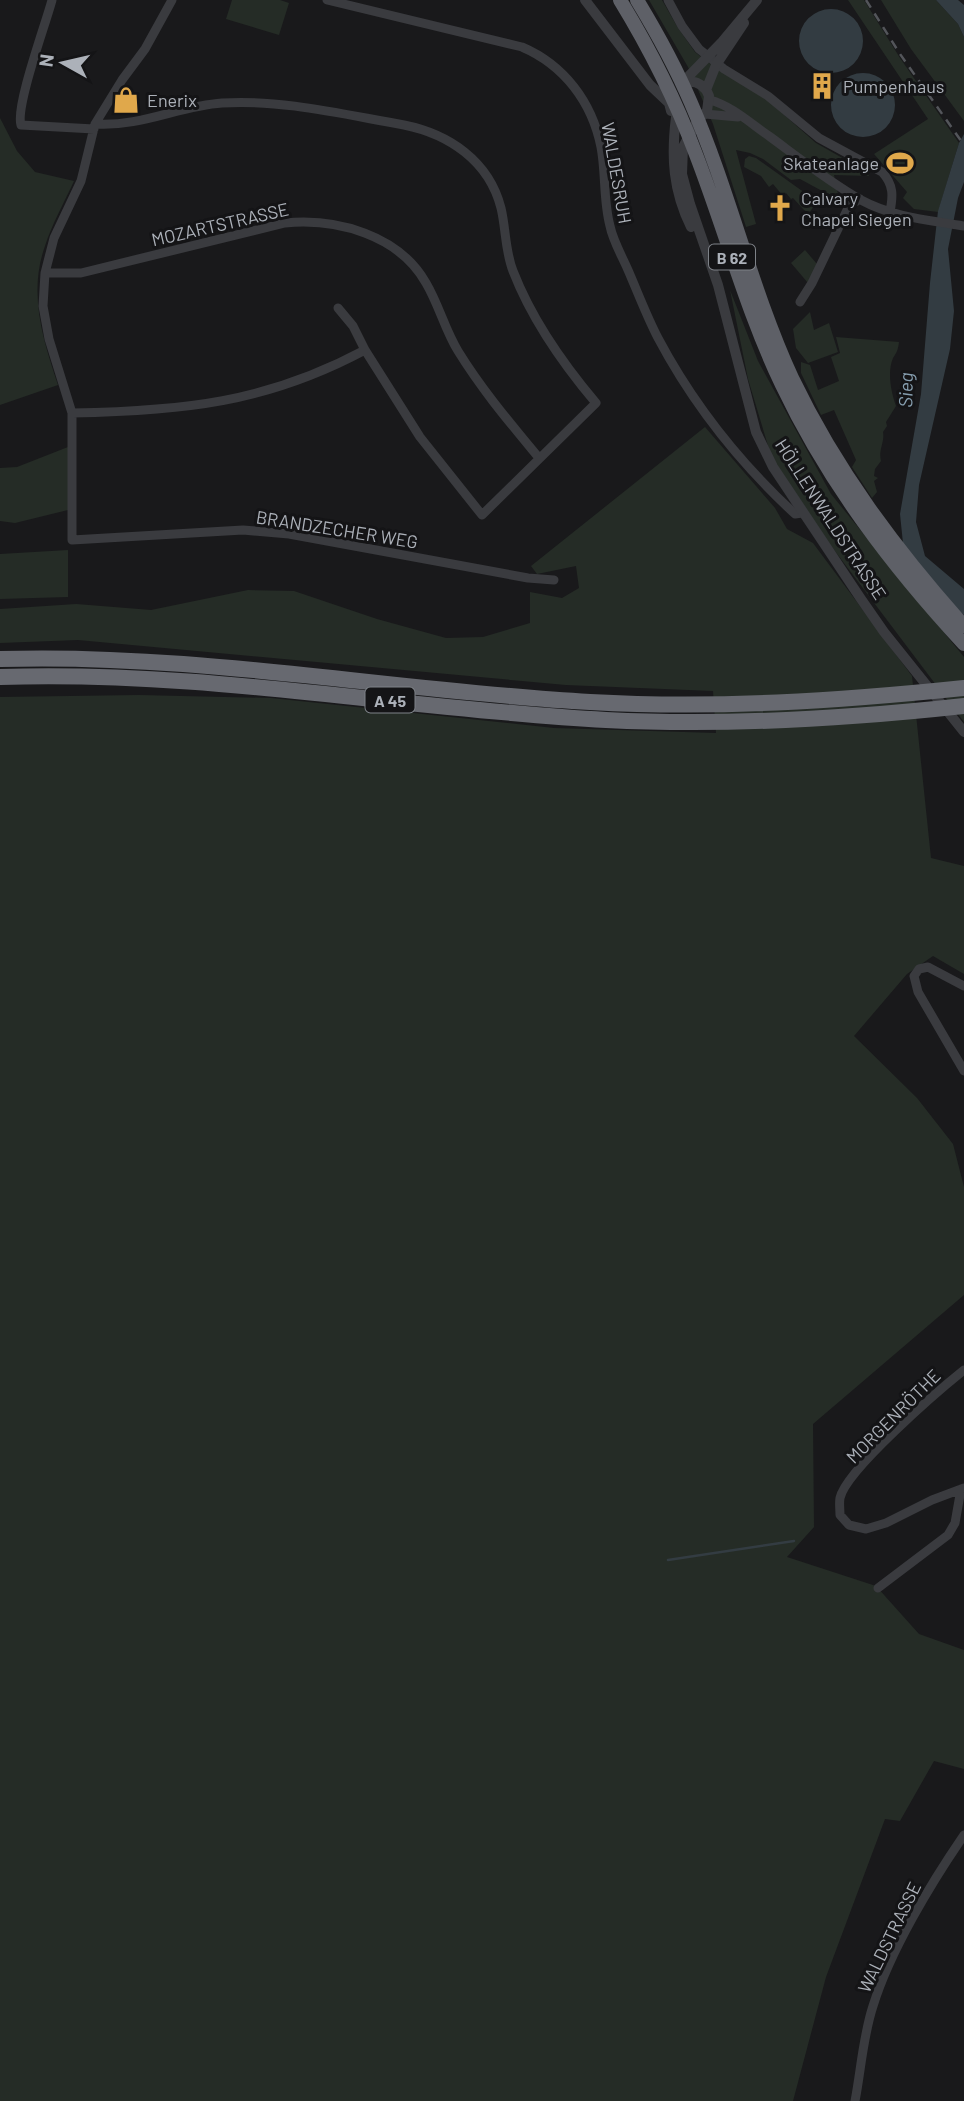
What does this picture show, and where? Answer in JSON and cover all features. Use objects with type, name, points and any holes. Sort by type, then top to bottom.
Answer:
[{"type":"highway","name":"B 62","points":[[621,0],[660,69],[678,109],[782,385],[825,466],[964,625]]},
{"type":"highway","name":"B 62","points":[[637,0],[692,103],[761,302],[792,378],[858,505],[890,558],[964,644]]},
{"type":"highway","name":"A 45","points":[[0,659],[186,663],[589,702],[805,702],[964,688]]},
{"type":"highway","name":"A 45","points":[[0,677],[75,677],[272,687],[543,716],[667,722],[871,716],[964,706]]},
{"type":"street","points":[[52,0],[23,100],[19,119],[21,125],[117,126],[219,103],[249,102],[404,125],[454,143],[484,172],[494,190],[500,207],[508,259],[533,313],[570,372],[597,403],[482,515],[420,437],[365,350],[353,326],[338,308]]},
{"type":"street","points":[[172,0],[145,49],[121,80],[94,126],[81,181],[54,238],[45,273],[43,306],[49,339],[72,413],[140,412],[232,401],[316,375],[365,350]]},
{"type":"street","name":"WALDESRUH","points":[[327,0],[522,47],[552,64],[579,91],[590,113],[601,147],[610,229],[658,338],[683,380],[724,438],[767,488],[794,514],[802,513]]},
{"type":"street","name":"HÖLLENWALDSTRASSE","points":[[585,0],[639,71],[666,100],[676,122],[673,166],[676,187],[682,208],[708,258]]},
{"type":"street","points":[[668,0],[699,49],[723,69],[768,96],[819,138],[882,172],[889,179],[893,194],[890,212]]},
{"type":"street","name":"HÖLLENWALDSTRASSE","points":[[757,0],[710,78],[701,117],[683,147],[681,165],[684,186],[718,285],[756,432],[772,467],[884,632],[964,732]]},
{"type":"street","name":"HÖLLENWALDSTRASSE","points":[[666,100],[757,0]]},
{"type":"street","name":"HÖLLENWALDSTRASSE","points":[[639,71],[655,81],[685,82],[708,95]]},
{"type":"street","points":[[708,95],[860,199],[890,212],[964,226]]},
{"type":"street","points":[[676,122],[687,122],[701,117],[743,117]]},
{"type":"street","points":[[800,302],[849,206],[860,199]]},
{"type":"street","name":"MOZARTSTRASSE","points":[[45,273],[81,273],[285,223],[304,221],[334,224],[364,232],[389,245],[411,264],[426,283],[442,322],[474,377],[540,458]]},
{"type":"street","name":"BRANDZECHER WEG","points":[[72,413],[72,540],[243,530],[302,536],[528,578],[554,580]]},
{"type":"street","points":[[964,986],[928,967],[919,970],[914,976],[918,992],[964,1071]]},
{"type":"street","name":"MORGENRÖTHE","points":[[963,1489],[866,1529],[849,1525],[840,1515],[840,1496],[854,1476],[930,1398],[964,1370]]},
{"type":"street","points":[[878,1588],[948,1535],[954,1524],[963,1489]]},
{"type":"street","name":"WALDSTRASSE","points":[[855,2101],[871,2009],[879,1988],[921,1905],[964,1835]]},
{"type":"shaded area","points":[[232,0],[280,0],[289,3],[279,35],[226,19]]},
{"type":"shaded area","points":[[649,0],[662,0],[695,52],[765,98],[816,143],[867,172],[869,176],[834,175],[838,194],[835,198],[800,179],[791,180],[763,159],[736,150],[756,224],[746,227],[713,124],[688,67]]},
{"type":"shaded area","points":[[848,0],[864,0],[900,58],[959,143],[938,212],[914,209],[903,198],[907,192],[874,154],[928,119]]},
{"type":"shaded area","points":[[881,0],[936,0],[958,24],[964,37],[964,121],[911,49]]},
{"type":"shaded area","points":[[936,0],[958,0],[964,5],[964,37],[958,24]]},
{"type":"shaded area","points":[[831,9],[849,15],[857,23],[863,41],[857,59],[849,67],[831,73],[813,67],[805,59],[799,41],[805,23],[813,15]]},
{"type":"shaded area","points":[[863,73],[881,79],[889,87],[895,105],[889,123],[881,131],[863,137],[845,131],[837,123],[831,105],[837,87],[845,79]]},
{"type":"shaded area","points":[[0,118],[17,151],[35,172],[74,181],[48,238],[38,281],[43,334],[58,385],[0,405]]},
{"type":"shaded area","points":[[964,134],[964,182],[958,198],[948,249],[954,311],[950,349],[919,485],[916,522],[925,556],[964,589],[964,615],[934,592],[904,553],[900,514],[921,394],[938,211]]},
{"type":"shaded area","points":[[749,156],[756,158],[805,193],[820,198],[809,213],[786,193],[783,196],[773,184],[769,187],[761,176],[744,167],[745,159]]},
{"type":"shaded area","points":[[805,250],[817,264],[808,283],[791,263]]},
{"type":"shaded area","points":[[730,290],[758,361],[831,494],[964,657],[964,722],[816,526],[772,459],[748,379]]},
{"type":"shaded area","points":[[810,312],[814,330],[829,323],[838,352],[808,363],[796,348],[793,329]]},
{"type":"shaded area","points":[[836,337],[899,342],[890,369],[896,406],[883,432],[881,461],[874,476],[878,478],[874,481],[877,492],[872,498],[852,467],[856,460],[834,410],[821,415],[801,373],[801,362],[810,365],[818,390],[839,381],[831,357],[840,353]]},
{"type":"shaded area","points":[[705,427],[775,508],[787,529],[813,543],[912,676],[931,858],[964,866],[964,974],[933,956],[907,974],[854,1036],[917,1098],[953,1144],[964,1187],[964,1295],[813,1424],[814,1527],[787,1557],[876,1586],[919,1634],[964,1650],[964,1769],[934,1761],[900,1821],[885,1819],[826,1977],[793,2101],[0,2101],[0,697],[139,695],[271,698],[554,728],[716,733],[713,691],[566,685],[78,640],[0,643],[0,609],[76,604],[151,610],[248,590],[294,591],[377,619],[446,638],[483,637],[530,623],[530,592],[562,598],[579,588],[576,566],[537,574],[531,566]]},
{"type":"shaded area","points":[[68,447],[68,510],[15,523],[0,521],[0,468],[17,467]]},
{"type":"shaded area","points":[[68,550],[68,597],[0,599],[0,554]]},
{"type":"waterway","points":[[668,1560],[794,1541]]},
{"type":"railway","points":[[866,0],[964,145]]},
{"type":"place","name":"Pumpenhaus","points":[[822,86]]},
{"type":"place","name":"Enerix","points":[[126,100]]},
{"type":"place","name":"Skateanlage","points":[[900,163]]},
{"type":"place","name":"Calvary Chapel Siegen","points":[[780,208]]},
{"type":"water label","name":"Sieg","points":[[905,390]]}]
